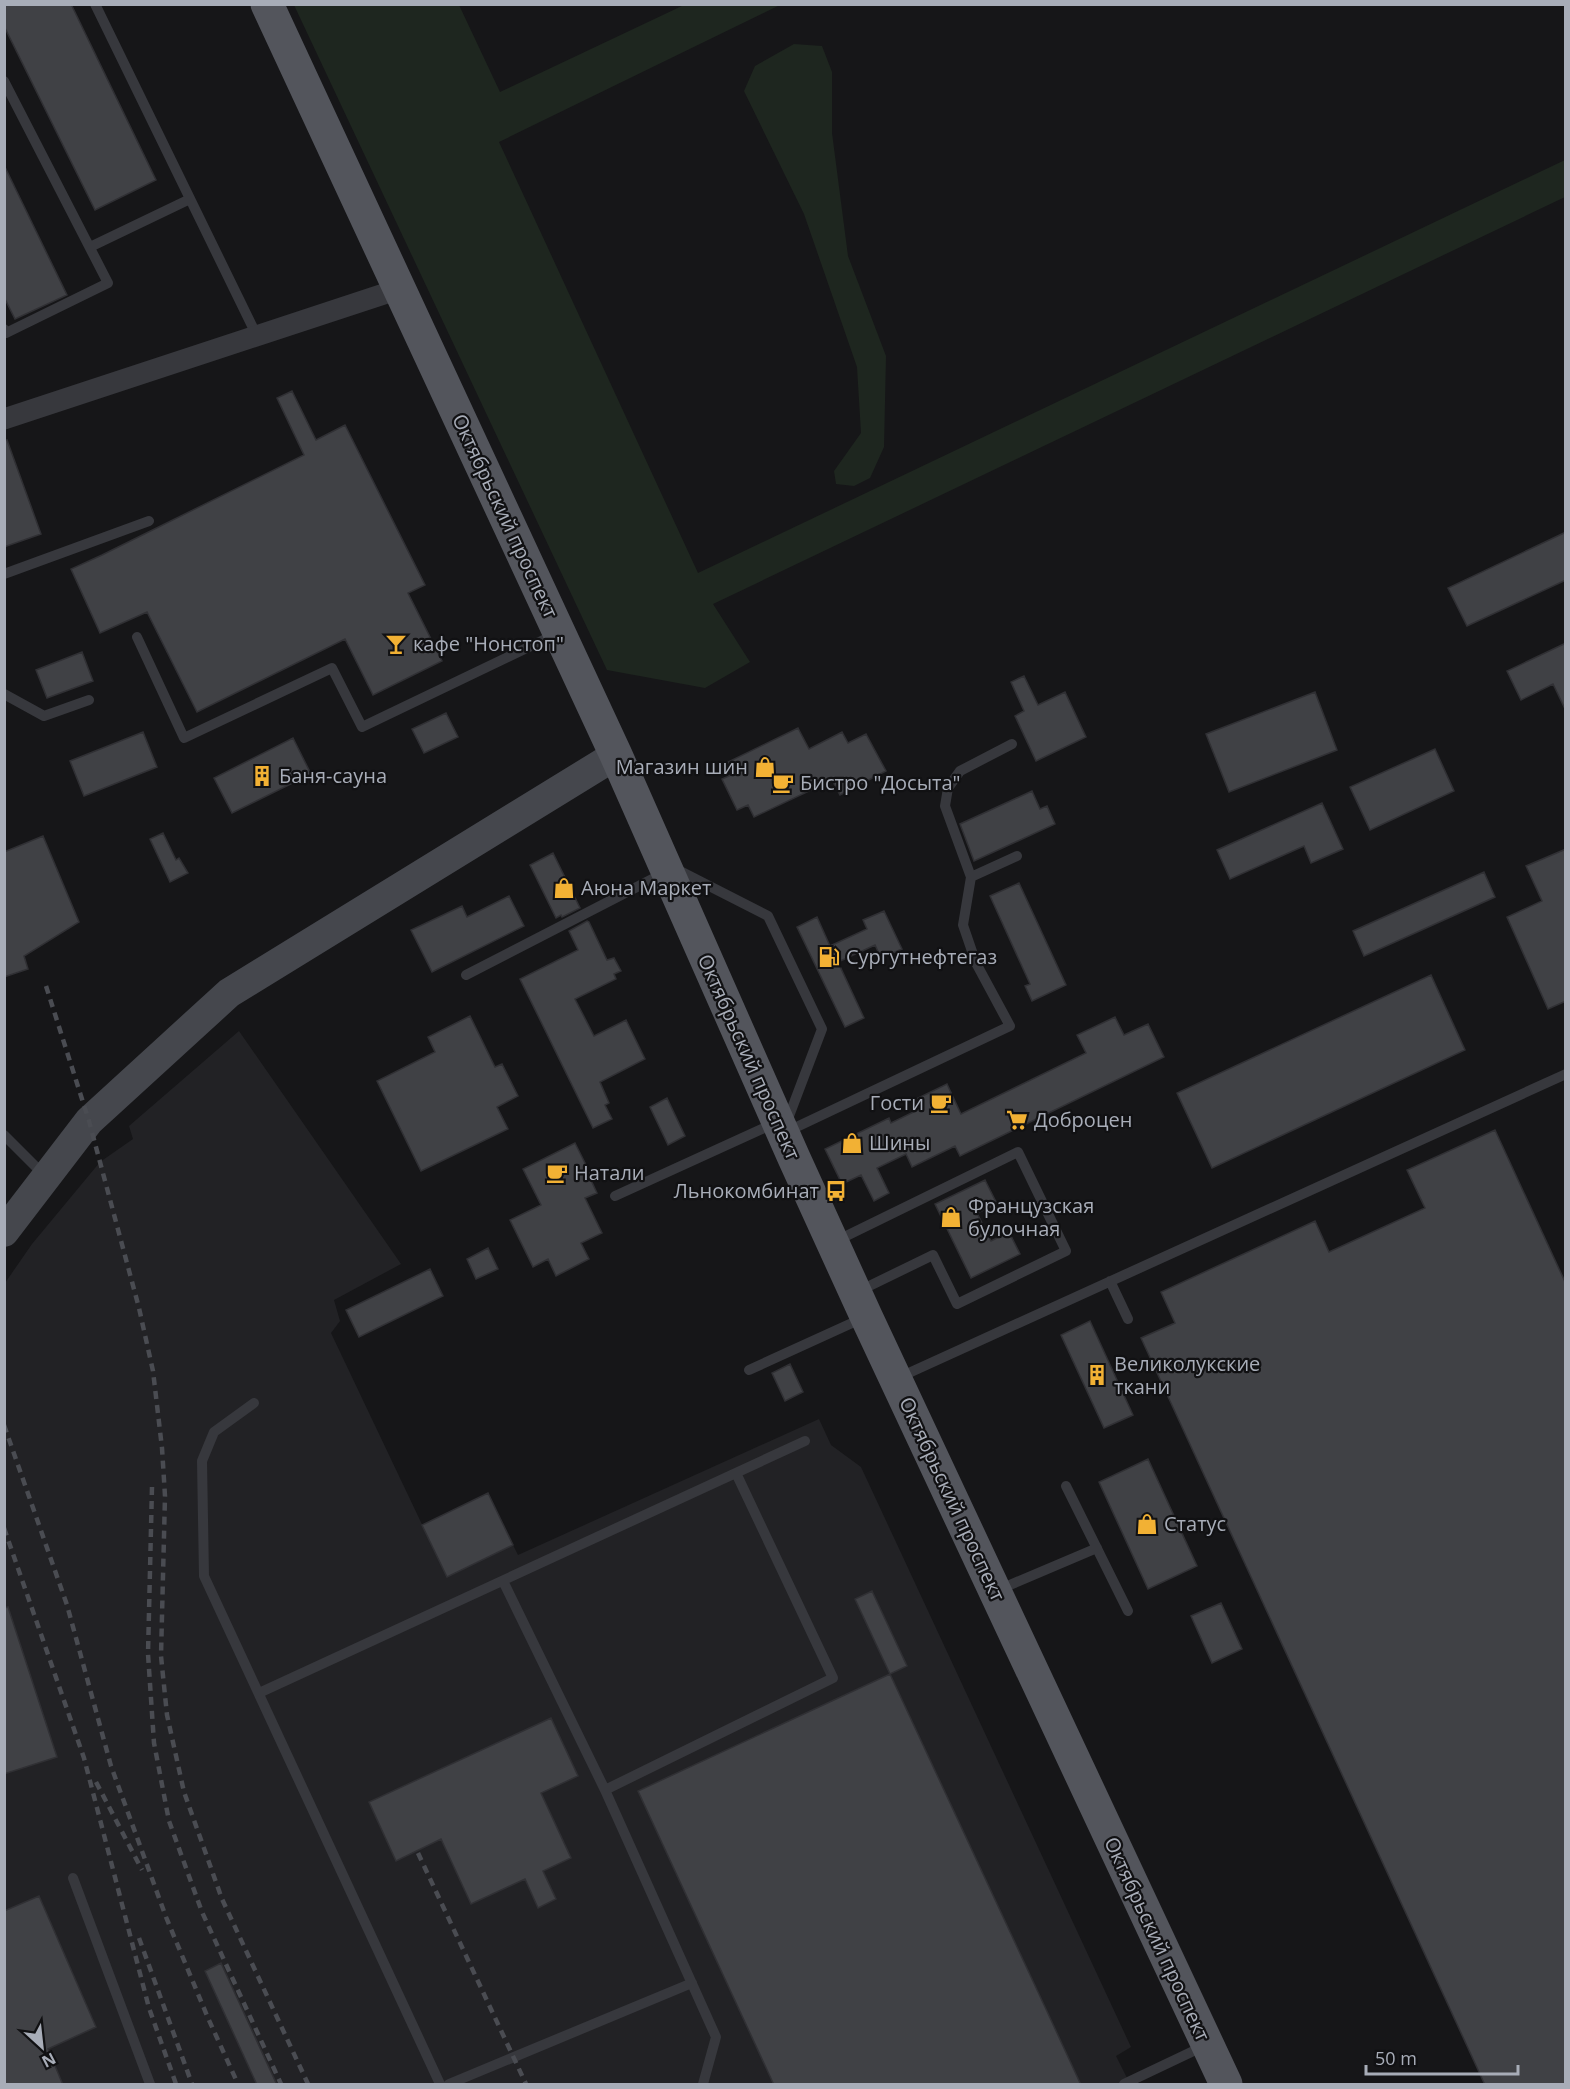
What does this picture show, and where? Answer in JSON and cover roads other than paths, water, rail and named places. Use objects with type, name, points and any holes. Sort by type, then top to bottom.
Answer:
[{"type":"main road","name":"Октябрьский проспект","points":[[267,4],[615,755],[861,1305],[1226,2085]]},
{"type":"street","points":[[4,419],[399,289]]},
{"type":"street","points":[[4,1232],[89,1120],[229,993],[615,755]]},
{"type":"lane","points":[[95,4],[257,336]]},
{"type":"lane","points":[[4,81],[108,283],[6,333],[4,329]]},
{"type":"lane","points":[[90,247],[190,199]]},
{"type":"lane","points":[[4,574],[149,521]]},
{"type":"lane","points":[[137,637],[184,738],[332,668],[362,728],[559,633]]},
{"type":"lane","points":[[4,694],[44,716],[89,700]]},
{"type":"lane","points":[[615,1196],[780,1127],[1010,1026],[976,963],[963,925],[971,877],[945,806],[948,788],[960,771],[1012,744]]},
{"type":"lane","points":[[971,877],[1017,856]]},
{"type":"lane","points":[[465,975],[665,867],[768,916],[822,1029],[780,1127]]},
{"type":"lane","points":[[896,1379],[1566,1074]]},
{"type":"lane","points":[[4,1135],[46,1178]]},
{"type":"lane","points":[[749,1370],[861,1305],[933,1255],[957,1304],[1066,1251],[1018,1152],[833,1242]]},
{"type":"lane","points":[[1110,1281],[1128,1319]]},
{"type":"lane","points":[[254,1402],[214,1432],[202,1461],[204,1576],[440,2085]]},
{"type":"lane","points":[[259,1693],[805,1441]]},
{"type":"lane","points":[[605,1790],[832,1678],[736,1473]]},
{"type":"lane","points":[[1066,1486],[1128,1611]]},
{"type":"lane","points":[[995,1591],[1097,1548]]},
{"type":"lane","points":[[503,1581],[605,1790],[716,2037],[703,2085]]},
{"type":"lane","points":[[73,1878],[150,2085]]},
{"type":"lane","points":[[449,2085],[692,1983]]},
{"type":"lane","points":[[1124,2085],[1207,2045]]},
{"type":"railway","points":[[46,986],[89,1121],[139,1308],[153,1371],[165,1496],[161,1656],[167,1715],[184,1792],[222,1899],[308,2084]]},
{"type":"railway","points":[[4,1425],[67,1605],[111,1766],[166,1917],[238,2084]]},
{"type":"railway","points":[[152,1487],[148,1654],[154,1743],[169,1821],[202,1912],[281,2084]]},
{"type":"railway","points":[[4,1528],[84,1758],[149,2008],[176,2084]]},
{"type":"railway","points":[[96,1782],[142,1870]]},
{"type":"railway","points":[[418,1853],[526,2084]]},
{"type":"railway","points":[[139,1938],[192,2084]]},
{"type":"place","name":"кафе \"Нонстоп\"","points":[[396,644]]},
{"type":"place","name":"Магазин шин","points":[[765,767]]},
{"type":"place","name":"Баня-сауна","points":[[262,776]]},
{"type":"place","name":"Бистро \"Досыта\"","points":[[783,783]]},
{"type":"place","name":"Аюна Маркет","points":[[564,888]]},
{"type":"place","name":"Сургутнефтегаз","points":[[829,957]]},
{"type":"place","name":"Гости","points":[[941,1103]]},
{"type":"place","name":"Доброцен","points":[[1017,1120]]},
{"type":"place","name":"Шины","points":[[852,1143]]},
{"type":"place","name":"Натали","points":[[557,1173]]},
{"type":"place","name":"Льнокомбинат","points":[[836,1191]]},
{"type":"place","name":"Французская булочная","points":[[951,1217]]},
{"type":"place","name":"Великолукские ткани","points":[[1097,1375]]},
{"type":"place","name":"Статус","points":[[1147,1524]]}]
